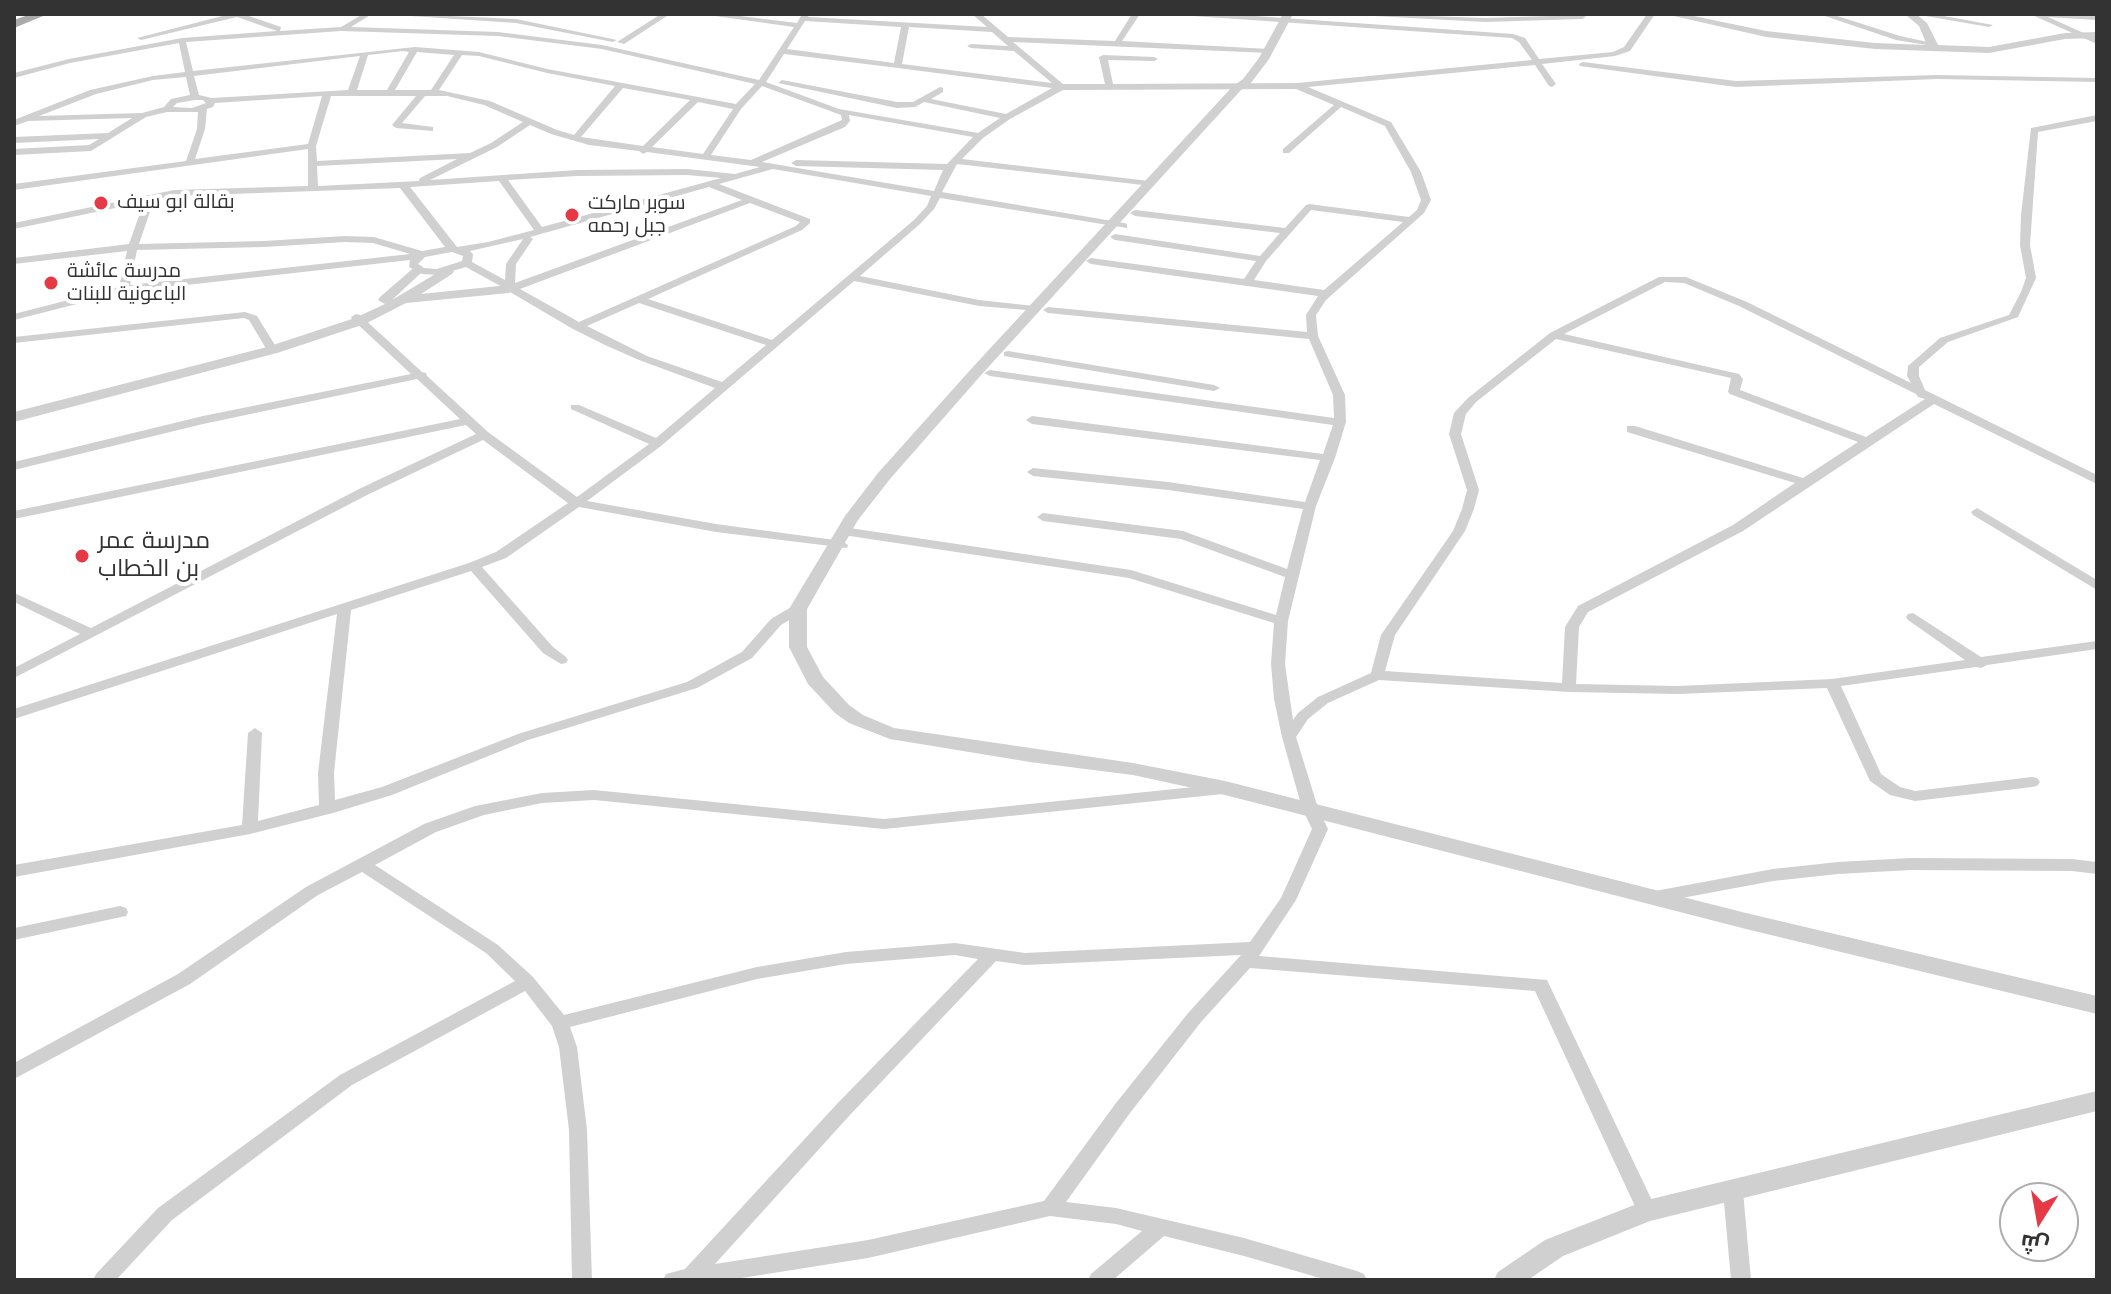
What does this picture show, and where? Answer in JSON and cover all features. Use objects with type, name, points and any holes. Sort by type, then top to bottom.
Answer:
[{"type":"main road","points":[[14,22],[29,14]]},
{"type":"main road","points":[[14,22],[42,14]]},
{"type":"street","points":[[69,61],[97,48],[238,14],[286,31]]},
{"type":"street","points":[[341,29],[368,14]]},
{"type":"street","points":[[411,14],[516,21],[621,42],[645,49],[651,57]]},
{"type":"street","points":[[479,54],[498,34],[525,14]]},
{"type":"street","points":[[621,42],[666,14]]},
{"type":"street","points":[[705,14],[997,30]]},
{"type":"street","points":[[976,14],[1009,39],[1061,87]]},
{"type":"street","points":[[1117,43],[1136,14]]},
{"type":"street","points":[[1193,14],[1287,16],[1513,36],[1522,40],[1552,84]]},
{"type":"street","points":[[1287,16],[1312,14]]},
{"type":"street","points":[[1374,14],[1485,20],[1582,17]]},
{"type":"street","points":[[783,51],[1061,87],[1297,86],[1563,61],[1623,52],[1651,14]]},
{"type":"street","points":[[1670,14],[1803,40],[2000,49],[2080,34],[2097,35]]},
{"type":"street","points":[[1823,14],[1934,46]]},
{"type":"street","points":[[1910,14],[1923,25],[1934,46]]},
{"type":"street","points":[[1918,14],[1989,25]]},
{"type":"street","points":[[2034,14],[2097,18]]},
{"type":"street","points":[[2034,14],[2097,42]]},
{"type":"street","points":[[14,871],[250,829],[327,809],[402,786],[523,737],[692,685],[747,655],[776,622],[798,609],[842,541],[984,372],[1135,213],[1244,85],[1269,51],[1287,16]]},
{"type":"street","points":[[705,157],[738,107],[762,82],[802,20]]},
{"type":"street","points":[[898,66],[905,27]]},
{"type":"street","points":[[14,76],[69,61],[182,40],[341,29],[498,34],[570,42],[762,82],[897,105],[915,104],[940,90]]},
{"type":"street","points":[[1009,39],[1269,51]]},
{"type":"street","points":[[182,40],[195,97]]},
{"type":"street","points":[[971,46],[1019,49]]},
{"type":"street","points":[[18,121],[93,92],[188,72],[415,49],[479,54],[738,107]]},
{"type":"street","points":[[390,92],[415,49]]},
{"type":"street","points":[[430,129],[396,125],[460,52]]},
{"type":"street","points":[[352,92],[365,53]]},
{"type":"street","points":[[1110,88],[1105,56],[1154,59]]},
{"type":"street","points":[[1563,61],[1736,84],[1938,77],[2097,81]]},
{"type":"street","points":[[762,82],[841,111],[980,136]]},
{"type":"street","points":[[575,139],[621,85]]},
{"type":"street","points":[[984,372],[1008,354],[1041,309],[1091,261],[1149,184],[1244,85]]},
{"type":"street","points":[[1050,1208],[1132,1096],[1250,955],[1288,900],[1320,829],[1310,808],[1281,699],[1281,621],[1310,506],[1340,422],[1339,395],[1313,336],[1311,315],[1315,305],[1411,220],[1426,200],[1404,149],[1385,121],[1297,86]]},
{"type":"street","points":[[14,714],[474,566],[515,546],[657,443],[917,222],[937,195],[951,164],[980,136],[1061,87]]},
{"type":"street","points":[[167,109],[174,101],[195,97],[211,101],[327,93],[428,92],[478,100],[575,139],[643,151],[752,163],[937,195],[1262,259]]},
{"type":"street","points":[[313,189],[312,146],[327,93]]},
{"type":"street","points":[[643,151],[696,99]]},
{"type":"street","points":[[925,100],[1007,117]]},
{"type":"street","points":[[18,121],[143,115],[167,109],[181,112],[203,109],[211,101]]},
{"type":"street","points":[[1286,151],[1341,103]]},
{"type":"street","points":[[190,161],[201,129],[203,109]]},
{"type":"street","points":[[752,163],[842,125],[846,117],[841,111]]},
{"type":"street","points":[[14,152],[84,149],[112,136],[143,115]]},
{"type":"street","points":[[1927,397],[1913,376],[1914,366],[1944,340],[2013,317],[2026,292],[2031,278],[2025,245],[2034,130],[2097,118]]},
{"type":"street","points":[[416,184],[473,156],[530,121]]},
{"type":"street","points":[[14,140],[112,136]]},
{"type":"street","points":[[14,187],[312,146]]},
{"type":"street","points":[[311,164],[473,156]]},
{"type":"street","points":[[14,317],[124,289],[420,259],[796,163],[951,164],[1149,184]]},
{"type":"street","points":[[14,226],[151,196],[196,192],[677,172],[738,177]]},
{"type":"street","points":[[502,178],[539,230]]},
{"type":"street","points":[[403,185],[438,234],[455,249],[468,254],[468,262]]},
{"type":"street","points":[[577,327],[799,228],[807,221],[712,185]]},
{"type":"street","points":[[124,289],[133,247],[151,196]]},
{"type":"street","points":[[14,417],[272,350],[396,304],[448,293],[505,287],[752,199]]},
{"type":"street","points":[[1247,282],[1285,231],[1312,206],[1411,220]]},
{"type":"street","points":[[1135,213],[1285,231]]},
{"type":"street","points":[[396,304],[451,270],[566,223]]},
{"type":"street","points":[[358,319],[385,300],[438,234]]},
{"type":"street","points":[[14,261],[133,247],[367,239],[505,287],[577,327],[643,358],[724,387]]},
{"type":"street","points":[[505,287],[511,264],[528,239]]},
{"type":"street","points":[[261,273],[264,244]]},
{"type":"street","points":[[1091,261],[1328,294]]},
{"type":"street","points":[[468,262],[498,279],[505,287]]},
{"type":"street","points":[[852,277],[979,303],[1313,336]]},
{"type":"street","points":[[1377,675],[1388,635],[1459,531],[1468,509],[1473,490],[1455,434],[1460,413],[1554,335],[1659,280],[1676,278],[1700,284],[2097,480]]},
{"type":"street","points":[[640,300],[774,344]]},
{"type":"street","points":[[14,340],[245,315],[253,318],[272,350]]},
{"type":"street","points":[[358,319],[422,375],[467,421],[577,503],[716,528],[1131,574],[1281,621]]},
{"type":"street","points":[[1554,335],[1727,373],[1737,379],[1734,392],[1868,442]]},
{"type":"street","points":[[1008,354],[1214,388]]},
{"type":"street","points":[[984,372],[1340,422]]},
{"type":"street","points":[[14,466],[203,420],[422,375]]},
{"type":"street","points":[[1569,688],[1572,627],[1583,609],[1738,528],[1868,442],[1927,397]]},
{"type":"street","points":[[575,407],[657,443]]},
{"type":"street","points":[[1032,420],[1329,458]]},
{"type":"street","points":[[14,515],[467,421]]},
{"type":"street","points":[[1631,429],[1805,482]]},
{"type":"street","points":[[14,674],[365,491],[484,435]]},
{"type":"street","points":[[1033,472],[1168,486],[1310,506]]},
{"type":"street","points":[[1977,512],[2097,586]]},
{"type":"street","points":[[1043,517],[1183,535],[1292,575]]},
{"type":"street","points":[[474,566],[548,650],[561,660]]},
{"type":"street","points":[[14,597],[92,634]]},
{"type":"street","points":[[327,809],[326,773],[345,607]]},
{"type":"street","points":[[798,609],[796,634],[805,665],[842,709],[872,727],[920,739],[1133,769],[1225,788],[2097,1005]]},
{"type":"street","points":[[1913,617],[1981,664]]},
{"type":"street","points":[[1289,737],[1303,716],[1323,700],[1377,675],[1569,688],[1678,690],[1832,683],[2097,645]]},
{"type":"street","points":[[1832,683],[1875,777],[1895,791],[1915,796],[2032,782]]},
{"type":"street","points":[[250,829],[255,733]]},
{"type":"street","points":[[14,1072],[184,979],[312,891],[455,818],[481,810],[568,796],[626,797],[884,824],[1225,788]]},
{"type":"street","points":[[362,864],[460,925],[492,949],[527,982],[560,1023],[568,1047],[578,1130],[582,1280]]},
{"type":"street","points":[[1655,897],[1773,875],[1838,868],[1911,864],[2072,865],[2097,868]]},
{"type":"street","points":[[14,934],[120,912]]},
{"type":"street","points":[[560,1023],[795,965],[955,949],[1025,959],[1250,955],[1541,985],[1647,1211]]},
{"type":"street","points":[[682,1278],[991,956]]},
{"type":"street","points":[[103,1280],[165,1214],[337,1086],[527,982]]},
{"type":"street","points":[[1507,1280],[1554,1248],[1647,1211],[2097,1101]]},
{"type":"street","points":[[1733,1191],[1741,1280]]},
{"type":"street","points":[[682,1278],[868,1249],[1050,1208],[1116,1216],[1357,1280]]},
{"type":"street","points":[[1098,1280],[1161,1227]]},
{"type":"place","name":"بقالة ابو سيف","points":[[101,203]]},
{"type":"place","name":"سوبر ماركت جبل رحمه","points":[[572,215]]},
{"type":"place","name":"مدرسة عائشة الباعونية للبنات","points":[[51,283]]},
{"type":"place","name":"مدرسة عمر بن الخطاب","points":[[82,556]]}]
